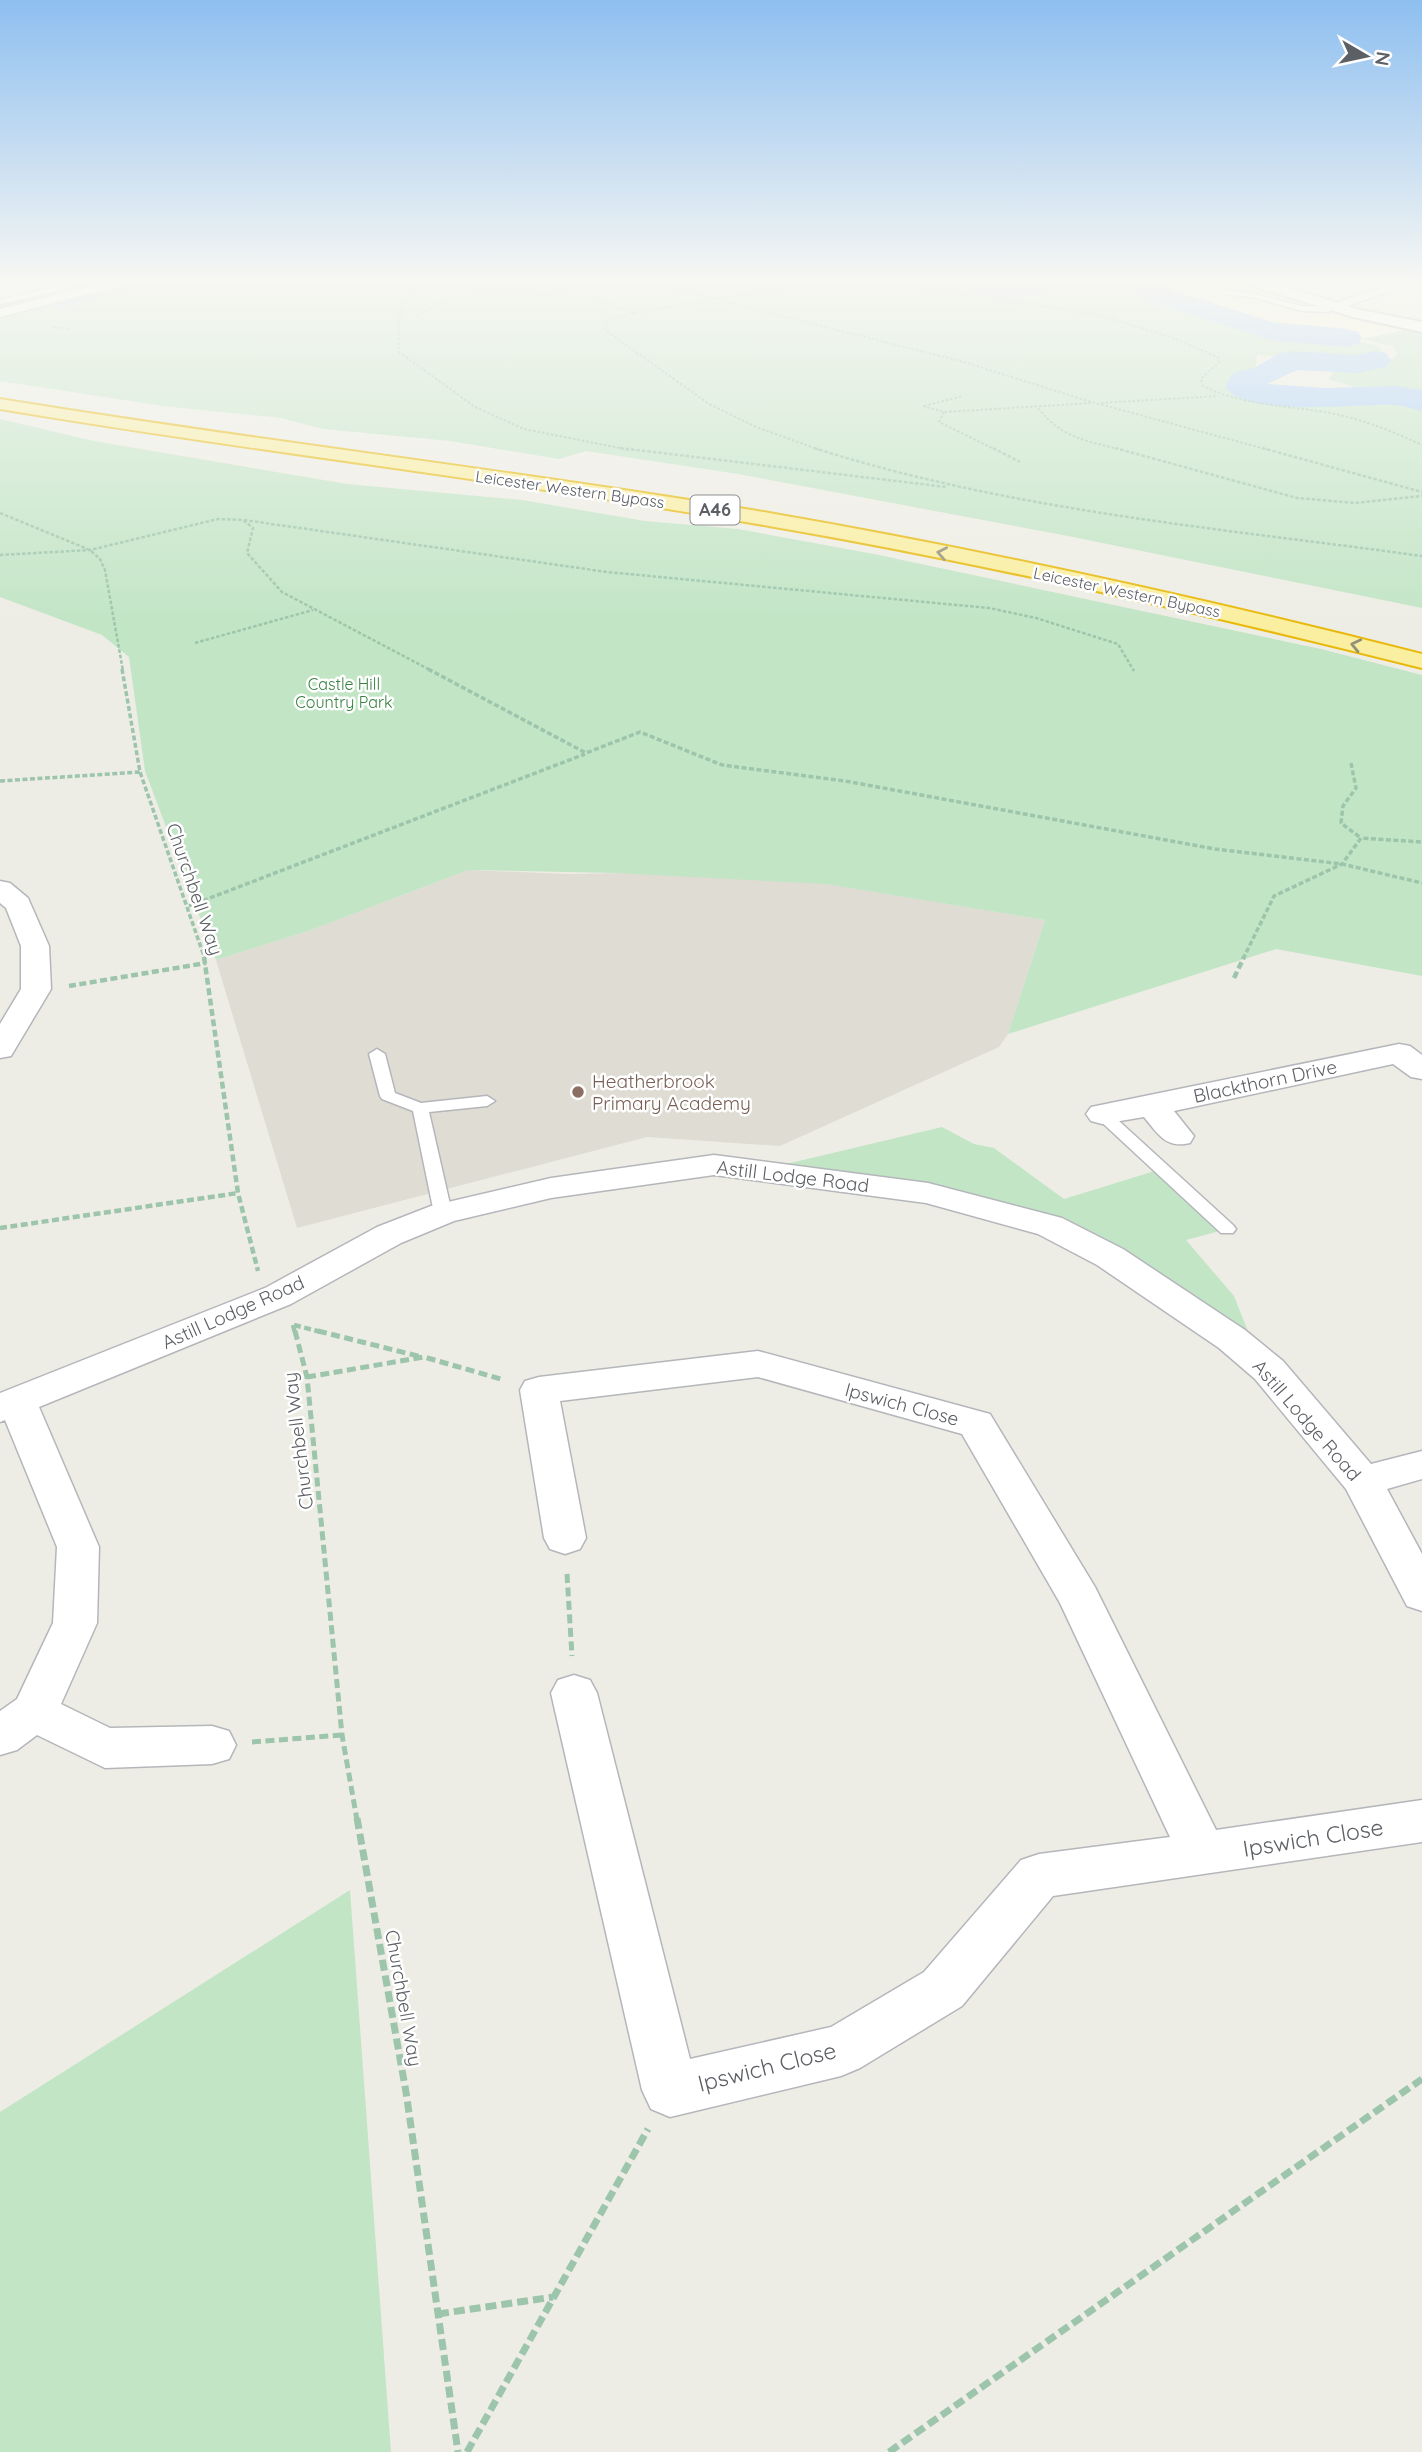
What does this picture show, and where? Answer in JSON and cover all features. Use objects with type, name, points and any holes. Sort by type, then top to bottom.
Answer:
[{"type":"highway","name":"Leicester Western Bypass","points":[[23,394],[833,517],[1088,567],[1422,642]]},
{"type":"highway","name":"Leicester Western Bypass","points":[[0,404],[130,426],[673,503],[844,533],[1137,594],[1422,662]]},
{"type":"street","points":[[0,888],[18,904],[36,946],[36,989],[0,1049]]},
{"type":"street","name":"Blackthorn Drive","points":[[1102,1114],[1414,1056]]},
{"type":"street","points":[[1152,1106],[1178,1136]]},
{"type":"street","name":"Astill Lodge Road","points":[[9,1405],[286,1311],[389,1235],[443,1213],[551,1188],[714,1165],[928,1193],[1050,1226],[1110,1257],[1232,1339],[1269,1370],[1362,1481],[1422,1594]]},
{"type":"street","name":"Ipswich Close","points":[[539,1390],[758,1364],[976,1424],[1080,1599],[1203,1854]]},
{"type":"street","points":[[539,1390],[565,1538]]},
{"type":"street","points":[[9,1405],[78,1548],[75,1623],[17,1724],[104,1748],[212,1745]]},
{"type":"street","points":[[1362,1481],[1422,1465]]},
{"type":"street","points":[[574,1693],[670,2091]]},
{"type":"street","name":"Ipswich Close","points":[[670,2091],[841,2050],[943,1989],[1039,1876],[1422,1822]]},
{"type":"lane","points":[[377,1054],[388,1096],[420,1108],[486,1101]]},
{"type":"lane","points":[[420,1108],[443,1213]]},
{"type":"lane","points":[[1102,1114],[1227,1229]]},
{"type":"path","points":[[459,394],[475,407],[524,429],[628,450],[964,489],[1114,516],[1420,555]]},
{"type":"path","points":[[695,394],[708,404],[835,457],[964,489]]},
{"type":"path","points":[[1068,394],[1422,494]]},
{"type":"path","points":[[963,396],[923,406],[944,412],[1223,396],[1358,420],[1422,445]]},
{"type":"path","points":[[1038,408],[1051,425],[1077,438],[1297,498],[1355,503],[1422,494]]},
{"type":"path","points":[[944,412],[939,422],[1020,462]]},
{"type":"path","points":[[0,513],[90,550]]},
{"type":"path","points":[[0,555],[90,550],[205,521],[228,518],[607,572],[989,608],[1036,618],[1118,644],[1134,671]]},
{"type":"path","points":[[243,520],[253,528],[247,553],[282,593],[586,753]]},
{"type":"path","name":"Churchbell Way","points":[[90,550],[100,559],[105,570],[140,772],[189,906],[206,963],[238,1193],[256,1268],[286,1311],[307,1377],[342,1734],[406,2092],[458,2452]]},
{"type":"path","points":[[195,643],[314,610]]},
{"type":"path","points":[[189,906],[640,732],[722,765],[845,781],[1215,849],[1342,864],[1422,883]]},
{"type":"path","points":[[1351,763],[1356,788],[1343,806],[1341,823],[1361,838],[1422,842]]},
{"type":"path","points":[[0,782],[140,772]]},
{"type":"path","points":[[1234,978],[1274,896],[1342,864],[1361,838]]},
{"type":"path","points":[[36,989],[103,982],[206,963]]},
{"type":"path","points":[[0,1228],[238,1193]]},
{"type":"path","points":[[286,1311],[424,1357],[539,1390]]},
{"type":"path","points":[[307,1377],[424,1357]]},
{"type":"path","points":[[565,1538],[574,1693]]},
{"type":"path","points":[[212,1745],[342,1734]]},
{"type":"path","points":[[889,2452],[1422,2079]]},
{"type":"path","points":[[467,2452],[670,2091]]},
{"type":"path","points":[[438,2314],[554,2297]]},
{"type":"shaded area","name":"Heatherbrook Primary Academy","points":[[468,870],[569,874],[685,872],[805,880],[1045,920],[1008,1034],[999,1047],[780,1146],[647,1137],[297,1228],[216,960],[311,930]]},
{"type":"green space","points":[[88,394],[1331,394],[1413,397],[1422,402],[1422,608],[1068,536],[738,474],[586,451],[559,459],[450,441],[323,429],[281,418],[163,406]]},
{"type":"green space","name":"Castle Hill Country Park","points":[[0,419],[94,441],[347,484],[522,500],[645,521],[738,529],[874,554],[1321,649],[1422,675],[1422,976],[1276,949],[1008,1034],[1045,920],[826,884],[615,873],[468,870],[311,930],[216,960],[145,771],[129,657],[102,635],[0,597]]},
{"type":"green space","points":[[942,1127],[974,1144],[994,1148],[1064,1199],[1161,1169],[1227,1229],[1186,1240],[1234,1296],[1258,1357],[1050,1226],[757,1171]]},
{"type":"green space","points":[[350,1890],[391,2452],[0,2452],[0,2112]]},
{"type":"waterway","points":[[1270,394],[1339,398],[1396,396],[1422,401]]},
{"type":"place","name":"Heatherbrook Primary Academy","points":[[578,1092]]}]
